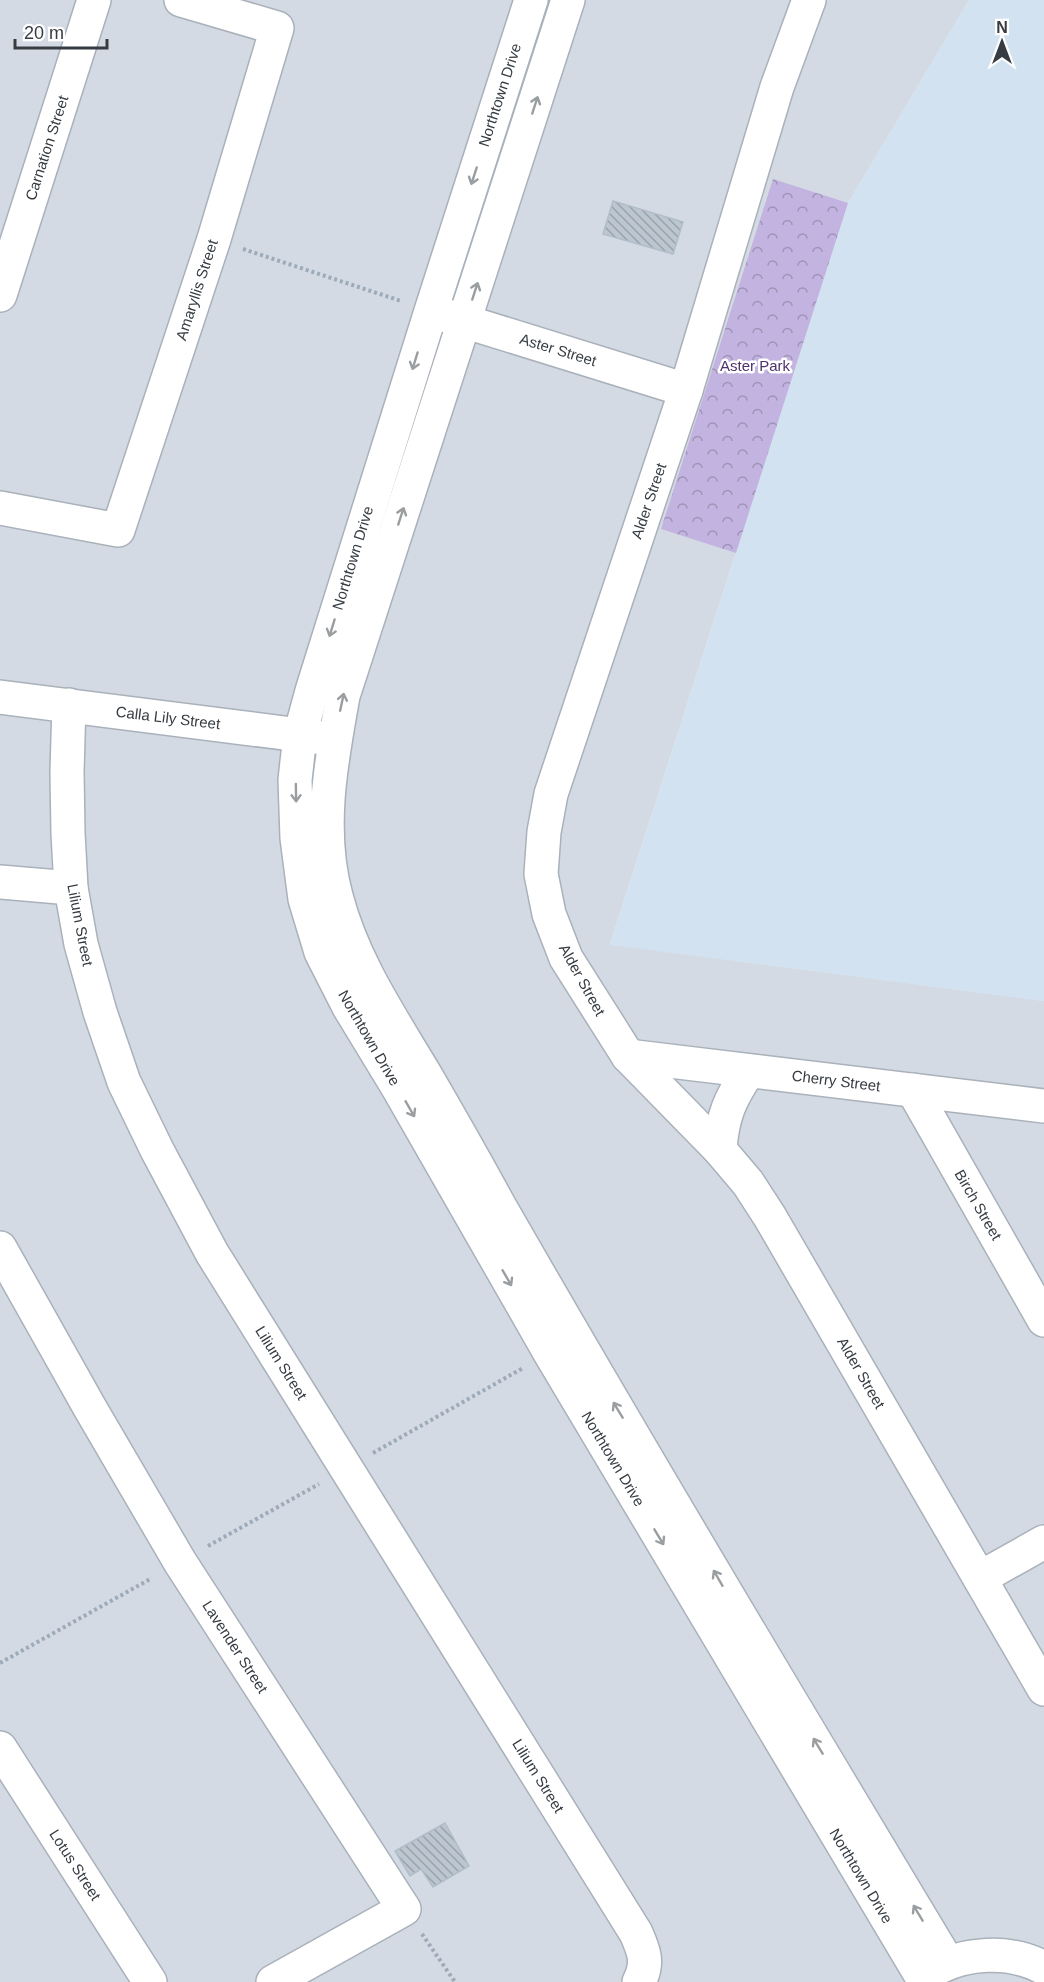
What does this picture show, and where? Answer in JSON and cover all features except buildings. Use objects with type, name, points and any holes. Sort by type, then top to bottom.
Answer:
[{"type":"street","name":"Carnation Street","points":[[0,295],[94,0]]},
{"type":"street","name":"Amaryllis Street","points":[[0,508],[118,530],[214,239],[276,28],[181,0]]},
{"type":"street","name":"Northtown Drive","points":[[531,0],[430,310],[300,735],[295,780],[297,838],[305,899],[321,952],[349,1007],[400,1091],[550,1353],[929,1974]]},
{"type":"street","name":"Northtown Drive","points":[[568,0],[343,696],[329,780],[327,838],[335,892],[349,940],[375,993],[426,1076],[576,1338],[929,1974]]},
{"type":"street","name":"Alder Street","points":[[809,0],[777,87],[686,390],[551,794],[544,832],[541,874],[549,914],[566,958],[628,1056],[720,1150],[748,1183],[770,1216],[1044,1689]]},
{"type":"street","name":"Aster Street","points":[[430,310],[686,390]]},
{"type":"street","name":"Calla Lily Street","points":[[0,697],[335,740]]},
{"type":"street","name":"Lilium Street","points":[[69,705],[67,772],[71,888],[81,944],[124,1082],[212,1253],[636,1933],[643,1950],[642,1974]]},
{"type":"street","points":[[0,882],[71,888]]},
{"type":"street","name":"Cherry Street","points":[[628,1056],[1044,1106]]},
{"type":"street","points":[[720,1150],[726,1109],[735,1090],[749,1071]]},
{"type":"street","name":"Birch Street","points":[[913,1090],[1044,1320]]},
{"type":"street","name":"Lavender Street","points":[[0,1248],[66,1367],[180,1562],[404,1909]]},
{"type":"street","points":[[980,1578],[1044,1542]]},
{"type":"street","name":"Lotus Street","points":[[0,1748],[150,1982]]},
{"type":"street","points":[[273,1982],[404,1909]]},
{"type":"street","points":[[929,1974],[985,1955],[1022,1959],[1044,1968]]},
{"type":"path","points":[[214,239],[430,310]]},
{"type":"path","points":[[0,1664],[550,1353]]},
{"type":"path","points":[[404,1909],[455,1982]]},
{"type":"shaded area","points":[[0,0],[969,0],[848,203],[610,944],[1044,1001],[1044,1982],[0,1982]]},
{"type":"shaded area","points":[[969,0],[1044,0],[1044,1001],[610,945],[848,203]]},
{"type":"green space","name":"Aster Park","points":[[773,179],[848,203],[736,553],[661,529]]}]
